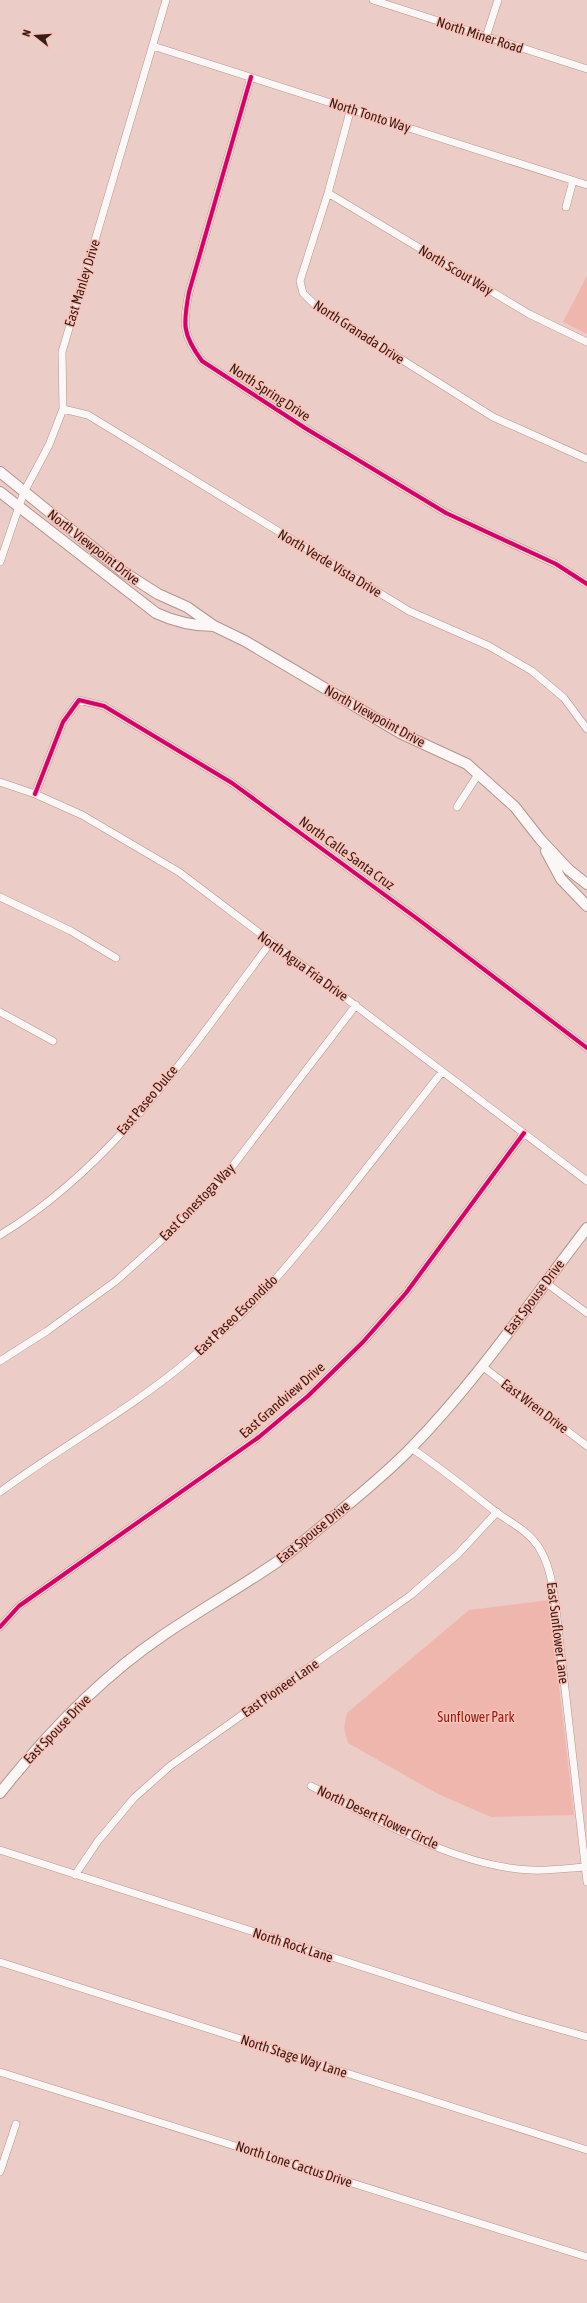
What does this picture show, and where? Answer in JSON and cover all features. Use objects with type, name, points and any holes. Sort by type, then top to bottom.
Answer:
[{"type":"main road","name":"North Viewpoint Drive","points":[[0,472],[122,571],[158,594],[187,607],[214,626],[245,640],[402,734],[467,764],[479,773],[515,808],[540,839],[569,870],[587,884]]},
{"type":"main road","name":"North Viewpoint Drive","points":[[0,492],[156,613],[168,619],[194,626],[214,626]]},
{"type":"main road","name":"North Viewpoint Drive","points":[[540,839],[561,879],[587,906]]},
{"type":"main road","name":"East Spouse Drive","points":[[0,1793],[28,1758],[58,1726],[89,1695],[129,1661],[161,1636],[278,1561],[339,1512],[411,1448],[482,1366],[587,1228]]},
{"type":"street","name":"East Manley Drive","points":[[0,562],[24,492],[49,445],[63,409],[62,352],[166,0]]},
{"type":"street","name":"North Miner Road","points":[[373,0],[587,68]]},
{"type":"street","points":[[486,37],[498,0]]},
{"type":"street","name":"North Tonto Way","points":[[153,46],[351,108],[587,185]]},
{"type":"street","name":"North Spring Drive","points":[[251,77],[189,292],[184,322],[191,346],[202,361],[208,365],[305,428],[446,513],[556,564],[587,584]]},
{"type":"street","name":"North Granada Drive","points":[[351,108],[328,193],[300,281],[303,293],[315,306],[493,417],[587,459]]},
{"type":"street","points":[[566,207],[573,181]]},
{"type":"street","name":"North Scout Way","points":[[328,193],[529,314],[587,342]]},
{"type":"street","name":"North Verde Vista Drive","points":[[63,409],[88,415],[409,611],[489,646],[532,671],[564,698],[587,729]]},
{"type":"street","name":"North Calle Santa Cruz","points":[[35,794],[63,722],[79,700],[104,706],[232,783],[419,920],[587,1048]]},
{"type":"street","points":[[457,807],[479,773]]},
{"type":"street","name":"North Agua Fria Drive","points":[[0,782],[35,794],[82,815],[172,868],[356,1005],[587,1181]]},
{"type":"street","points":[[0,897],[71,931],[116,958]]},
{"type":"street","name":"East Paseo Dulce","points":[[0,1235],[52,1199],[105,1149],[155,1094],[271,942]]},
{"type":"street","name":"East Conestoga Way","points":[[0,1361],[47,1331],[116,1281],[176,1227],[228,1172],[356,1005]]},
{"type":"street","points":[[0,1012],[53,1041]]},
{"type":"street","name":"East Paseo Escondido","points":[[0,1492],[39,1463],[121,1410],[189,1360],[262,1294],[309,1239],[442,1072]]},
{"type":"street","name":"East Grandview Drive","points":[[0,1627],[19,1606],[259,1437],[308,1396],[363,1342],[406,1293],[524,1133]]},
{"type":"street","points":[[545,1282],[587,1313]]},
{"type":"street","name":"East Wren Drive","points":[[482,1366],[587,1446]]},
{"type":"street","name":"East Sunflower Lane","points":[[411,1448],[448,1473],[497,1512],[526,1531],[539,1547],[550,1572],[555,1601],[587,1882]]},
{"type":"street","name":"East Pioneer Lane","points":[[75,1875],[98,1841],[134,1798],[170,1766],[411,1595],[458,1554],[497,1512]]},
{"type":"street","name":"North Desert Flower Circle","points":[[312,1786],[410,1836],[483,1863],[531,1870],[585,1867]]},
{"type":"street","name":"North Rock Lane","points":[[0,1850],[521,2018],[587,2037]]},
{"type":"street","name":"North Stage Way Lane","points":[[0,1962],[587,2150]]},
{"type":"street","name":"North Lone Cactus Drive","points":[[0,2072],[587,2257]]},
{"type":"street","points":[[0,2172],[16,2124]]},
{"type":"green space","points":[[587,276],[587,334],[563,322]]},
{"type":"green space","name":"Sunflower Park","points":[[549,1600],[574,1815],[491,1817],[438,1794],[348,1743],[344,1728],[347,1713],[469,1610]]},
{"type":"cycle path","points":[[251,77],[189,292],[185,321],[188,336],[195,352],[202,361],[305,428],[446,513],[556,564],[587,584]]},
{"type":"cycle path","points":[[35,794],[63,722],[79,700],[104,706],[232,783],[419,920],[587,1048]]},
{"type":"cycle path","points":[[0,1627],[19,1606],[259,1437],[308,1396],[363,1342],[406,1293],[524,1133]]}]
